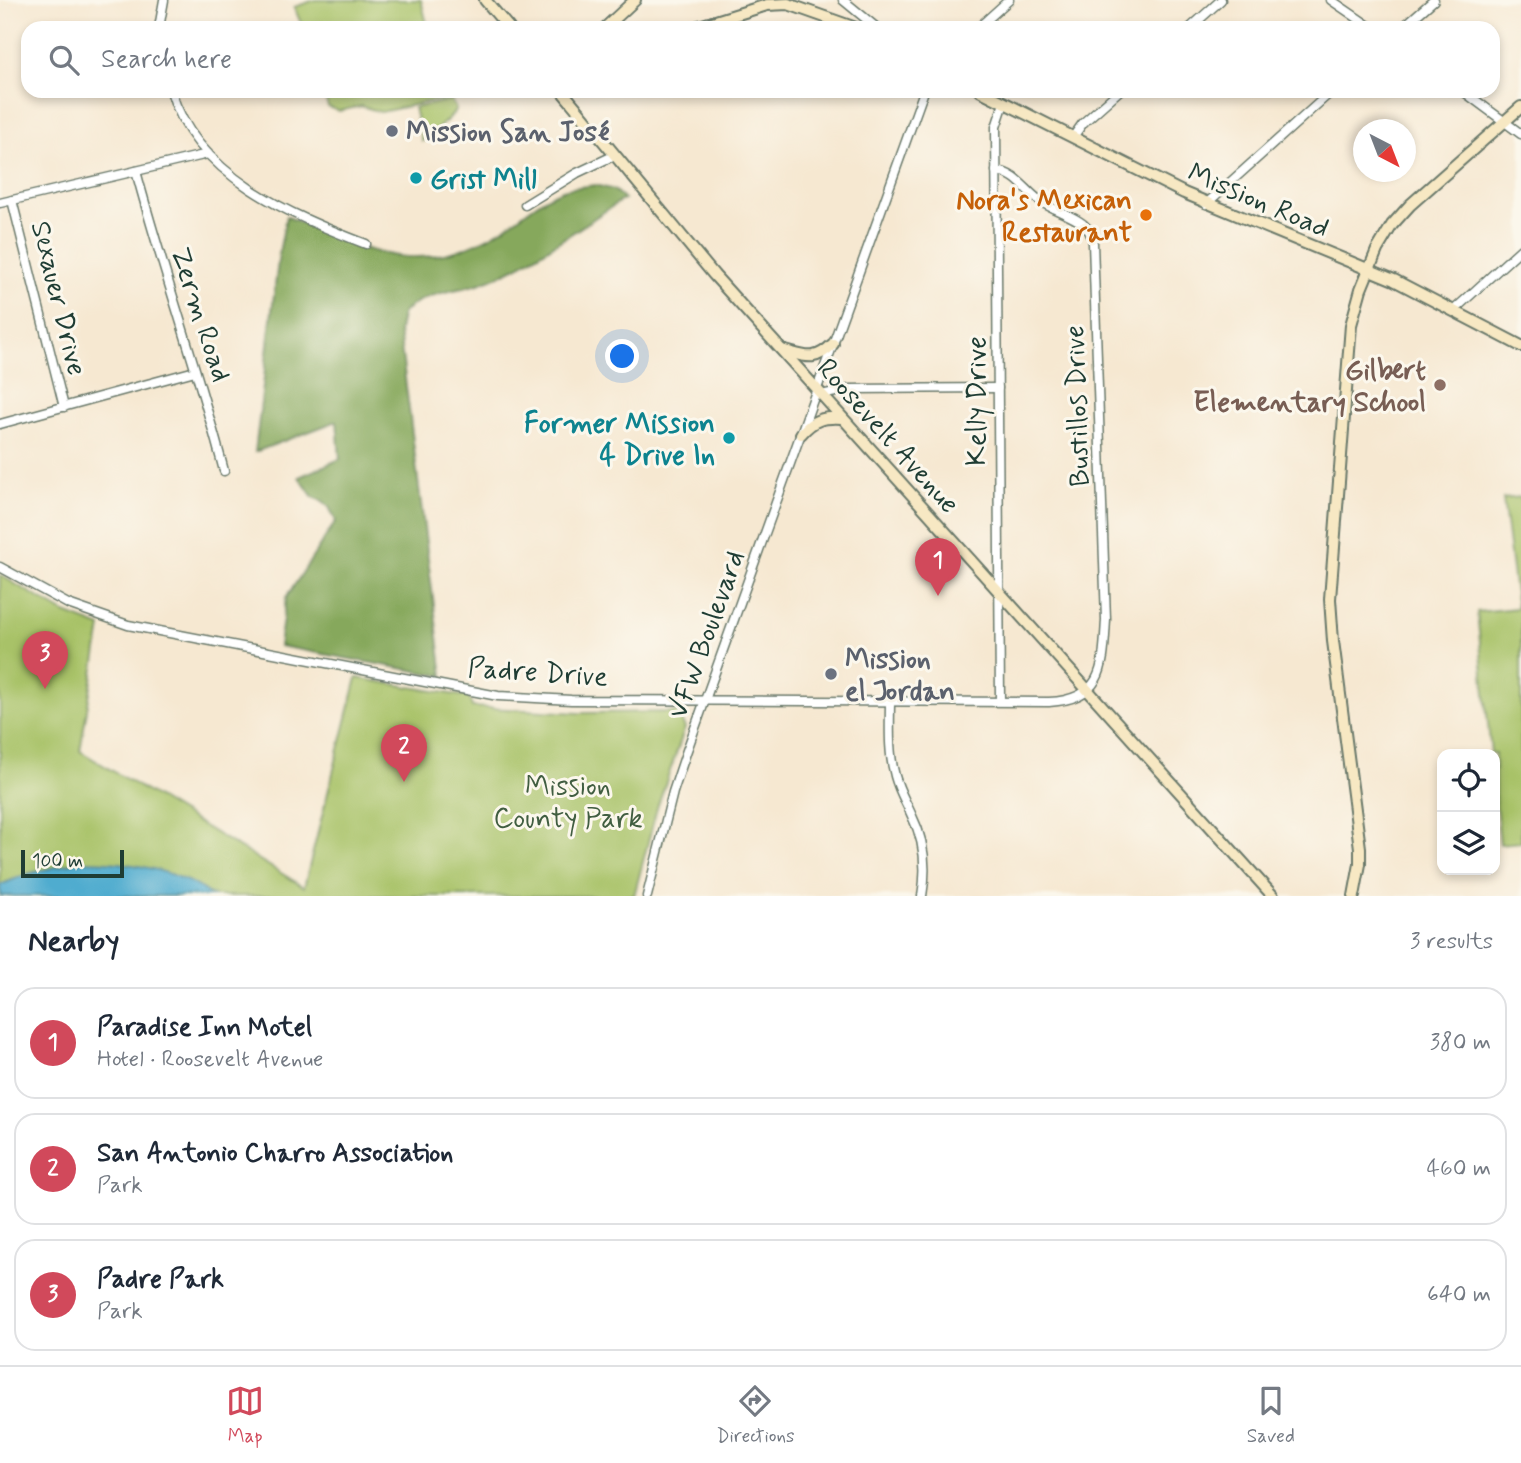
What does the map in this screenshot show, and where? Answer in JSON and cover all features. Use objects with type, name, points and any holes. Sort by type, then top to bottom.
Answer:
[{"type":"main road","points":[[485,0],[503,21]]},
{"type":"main road","points":[[612,21],[635,0]]},
{"type":"main road","points":[[716,21],[780,3],[799,4],[839,21]]},
{"type":"main road","name":"Roosevelt Avenue","points":[[568,98],[709,269],[1273,896]]},
{"type":"main road","name":"Mission Road","points":[[994,98],[1206,204],[1369,270],[1454,310],[1521,346]]},
{"type":"main road","points":[[1354,896],[1360,848],[1333,641],[1330,598],[1351,325],[1369,270],[1384,236],[1399,216],[1521,107]]},
{"type":"main road","points":[[781,350],[812,357],[825,352],[833,344]]},
{"type":"main road","points":[[801,434],[814,420],[842,418]]},
{"type":"street","points":[[160,21],[164,0]]},
{"type":"street","points":[[842,0],[868,21]]},
{"type":"street","points":[[986,21],[1009,0]]},
{"type":"street","points":[[1198,21],[1221,0]]},
{"type":"street","points":[[1331,0],[1362,21]]},
{"type":"street","points":[[1410,21],[1434,0]]},
{"type":"street","points":[[174,98],[183,122],[208,154],[264,198],[366,244]]},
{"type":"street","name":"VFW Boulevard","points":[[647,896],[673,792],[801,434],[819,392],[833,344],[921,98]]},
{"type":"street","points":[[1073,137],[1083,123],[1111,98]]},
{"type":"street","points":[[1206,204],[1324,98]]},
{"type":"street","points":[[1473,98],[1521,134]]},
{"type":"street","name":"Kelly Drive","points":[[1000,700],[996,127],[1004,103]]},
{"type":"street","points":[[0,203],[208,154]]},
{"type":"street","points":[[525,205],[569,177],[615,155]]},
{"type":"street","name":"Zerm Road","points":[[136,171],[224,471]]},
{"type":"street","name":"Bustillos Drive","points":[[996,171],[1013,176],[1037,199],[1083,224],[1092,235],[1106,620],[1100,673],[1089,690]]},
{"type":"street","name":"Sexauer Drive","points":[[12,200],[64,407]]},
{"type":"street","points":[[1454,310],[1521,249]]},
{"type":"street","points":[[0,424],[195,371]]},
{"type":"street","points":[[819,392],[850,389],[998,388]]},
{"type":"street","name":"Padre Drive","points":[[0,566],[68,604],[128,625],[481,693],[571,700],[1060,701],[1089,690]]},
{"type":"street","points":[[890,700],[890,750],[895,776],[901,796],[919,832],[925,857],[922,896]]},
{"type":"green space","points":[[315,0],[421,0],[426,21],[300,21],[294,7]]},
{"type":"green space","points":[[325,98],[445,98],[381,112],[361,106],[339,111],[328,107]]},
{"type":"green space","points":[[451,100],[456,109],[431,138],[422,141],[414,108]]},
{"type":"green space","points":[[595,185],[614,190],[624,199],[517,267],[481,283],[428,297],[402,314],[399,331],[443,676],[279,646],[286,598],[336,521],[329,507],[313,497],[299,477],[340,459],[337,421],[255,452],[279,253],[286,216],[366,249],[391,255],[443,255],[470,246],[499,231],[555,194],[567,189]]},
{"type":"green space","points":[[1521,497],[1521,842],[1500,844],[1500,749],[1491,749],[1477,612],[1517,608],[1503,499]]},
{"type":"green space","name":"Mission County Park","points":[[0,575],[65,613],[101,627],[80,751],[304,887],[357,678],[469,697],[472,707],[580,713],[678,712],[685,728],[657,808],[634,896],[0,896]]},
{"type":"water","points":[[81,861],[149,868],[198,886],[212,896],[0,896],[0,885],[27,874]]},
{"type":"place","name":"Mission San José","points":[[392,131]]},
{"type":"place","name":"Grist Mill","points":[[416,178]]},
{"type":"place","name":"Nora's Mexican Restaurant","points":[[1146,215]]},
{"type":"place","name":"Gilbert Elementary School","points":[[1440,385]]},
{"type":"place","name":"Former Mission 4 Drive In","points":[[729,438]]},
{"type":"place","name":"Paradise Inn Motel","points":[[938,596]]},
{"type":"place","name":"Mission el Jordan","points":[[831,674]]},
{"type":"place","name":"Padre Park","points":[[45,689]]},
{"type":"place","name":"San Antonio Charro Association","points":[[404,782]]}]
